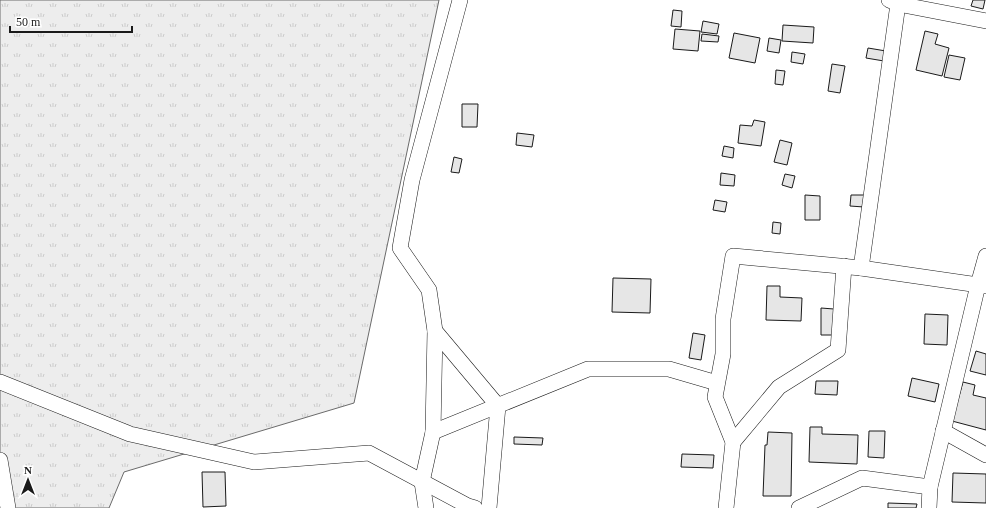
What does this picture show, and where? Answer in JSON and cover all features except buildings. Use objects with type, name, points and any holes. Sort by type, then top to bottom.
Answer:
[{"type":"street","points":[[426,508],[422,482],[433,432],[435,331],[429,290],[400,248],[412,180],[460,0]]},
{"type":"street","points":[[861,268],[896,1],[986,21]]},
{"type":"street","points":[[726,508],[733,442],[715,397],[723,354],[723,319],[733,256],[861,268],[982,286]]},
{"type":"street","points":[[929,508],[930,487],[982,286],[986,256]]},
{"type":"street","points":[[733,442],[779,387],[838,350],[844,266]]},
{"type":"street","points":[[435,331],[498,406],[489,508]]},
{"type":"street","points":[[433,432],[588,369],[669,370],[717,383]]},
{"type":"street","points":[[0,382],[130,434],[254,462],[369,453],[468,506],[476,508]]},
{"type":"street","points":[[944,431],[986,455]]},
{"type":"street","points":[[0,460],[8,508]]},
{"type":"street","points":[[798,508],[862,478],[930,487]]},
{"type":"green space","points":[[0,0],[439,0],[354,403],[124,472],[109,508],[0,508]]}]
